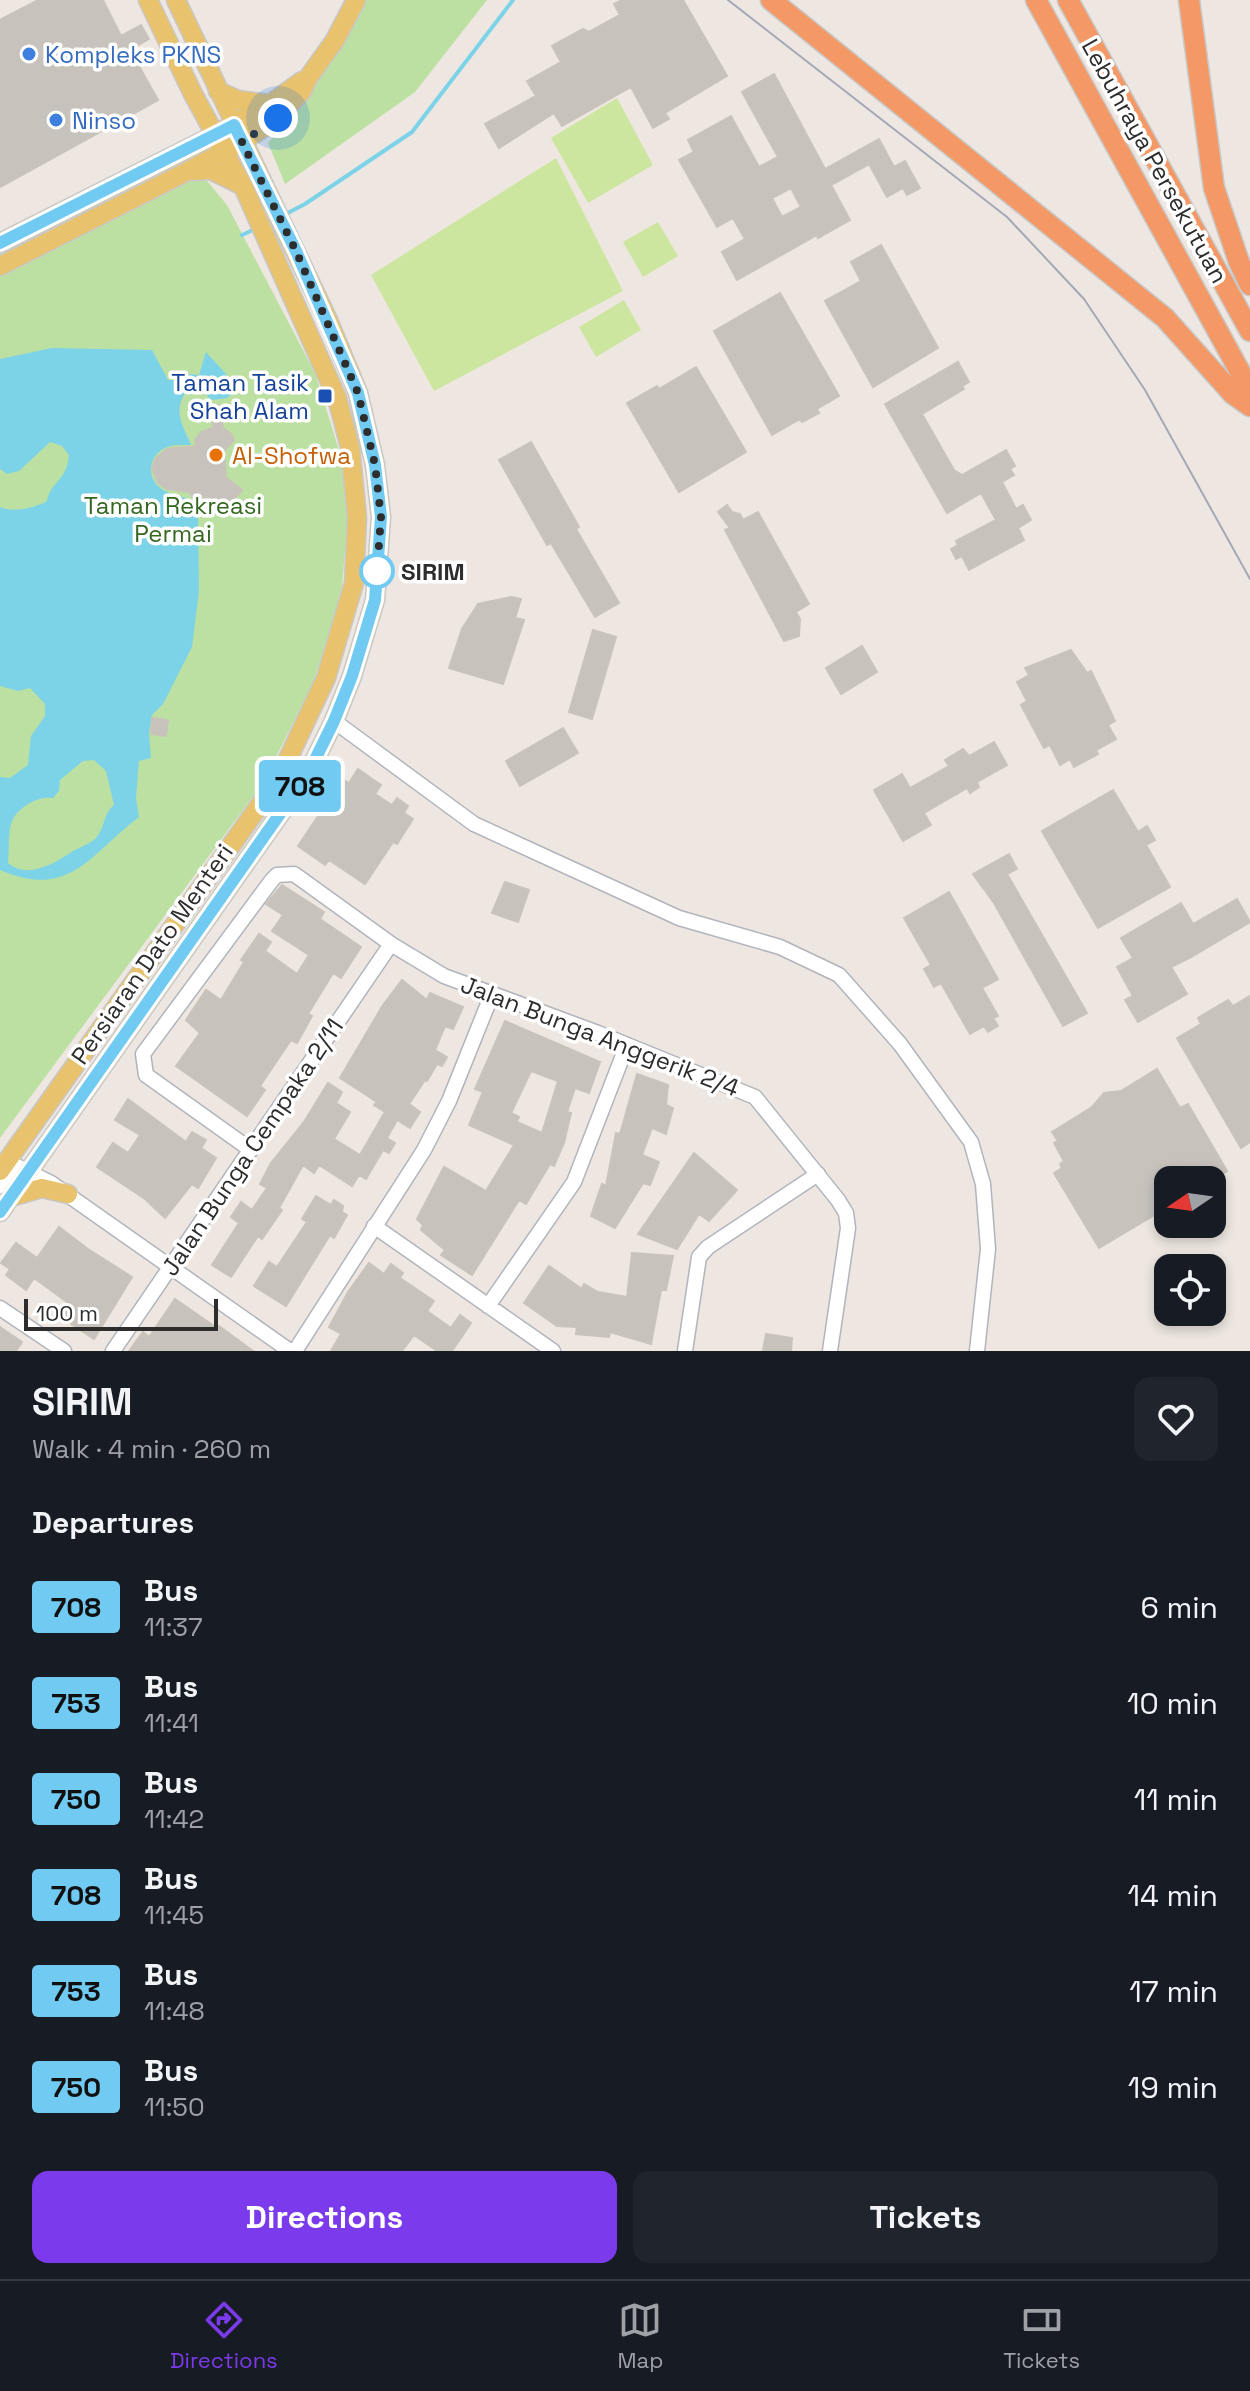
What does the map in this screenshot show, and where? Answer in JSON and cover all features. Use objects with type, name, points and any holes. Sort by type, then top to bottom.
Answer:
[{"type":"highway","points":[[771,0],[1165,318],[1233,394],[1250,406]]},
{"type":"highway","name":"Lebuhraya Persekutuan","points":[[1036,0],[1250,390]]},
{"type":"highway","name":"Lebuhraya Persekutuan","points":[[1068,0],[1250,331]]},
{"type":"highway","points":[[1189,0],[1214,188],[1250,285]]},
{"type":"main road","name":"Persiaran Dato Menteri","points":[[0,1171],[279,778],[326,678],[354,583],[357,517],[350,447],[337,398],[246,192],[193,94],[148,0]]},
{"type":"main road","name":"Persiaran Dato Menteri","points":[[4,1198],[29,1171],[308,774],[352,676],[375,600],[381,517],[375,465],[358,393],[296,251],[176,0]]},
{"type":"main road","points":[[0,266],[183,163],[238,134],[278,118],[302,91],[356,0]]},
{"type":"main road","points":[[238,134],[270,104],[308,78]]},
{"type":"main road","points":[[218,91],[238,100],[270,104]]},
{"type":"main road","points":[[183,163],[197,124],[193,94]]},
{"type":"main road","points":[[0,243],[26,229],[183,163],[211,170],[246,192]]},
{"type":"main road","points":[[26,229],[34,247]]},
{"type":"main road","points":[[46,1145],[42,1160],[51,1183]]},
{"type":"main road","points":[[4,1198],[42,1188],[68,1194]]},
{"type":"street","points":[[334,721],[474,824],[679,918],[780,947],[839,975],[900,1044],[971,1142],[983,1184],[988,1249],[977,1351]]},
{"type":"street","name":"Jalan Bunga Anggerik 2/4","points":[[251,1150],[146,1075],[143,1054],[272,880],[285,873],[294,874],[391,944],[444,976],[755,1097],[846,1213],[848,1228],[830,1351]]},
{"type":"street","name":"Jalan Bunga Cempaka 2/11","points":[[113,1351],[391,944]]},
{"type":"street","points":[[29,1171],[68,1194],[292,1351],[424,1150],[449,1101],[492,994]]},
{"type":"street","points":[[488,1306],[574,1182],[627,1045]]},
{"type":"street","points":[[685,1351],[699,1257],[708,1247],[818,1174]]},
{"type":"street","points":[[374,1226],[553,1351]]},
{"type":"street","points":[[0,1308],[64,1351]]},
{"type":"green space","points":[[363,0],[487,0],[415,92],[285,184],[268,143],[314,88]]},
{"type":"green space","points":[[617,98],[653,165],[588,203],[551,138]]},
{"type":"green space","points":[[556,158],[623,291],[434,391],[371,275]]},
{"type":"green space","name":"Taman Rekreasi Permai","points":[[203,176],[227,205],[315,373],[344,466],[348,516],[341,598],[313,683],[263,783],[0,1138],[0,273],[174,185]]},
{"type":"green space","points":[[658,222],[678,256],[643,277],[623,242]]},
{"type":"green space","points":[[624,300],[641,330],[596,357],[579,327]]},
{"type":"water","name":"Taman Tasik Shah Alam","points":[[52,348],[152,350],[168,380],[183,380],[190,374],[199,375],[206,352],[226,374],[233,393],[227,398],[211,400],[202,390],[190,395],[186,391],[179,412],[191,445],[165,448],[156,455],[151,465],[152,476],[158,486],[198,506],[199,591],[192,647],[163,704],[152,715],[149,733],[151,758],[139,761],[136,798],[139,817],[77,869],[44,880],[24,878],[0,870],[0,777],[10,778],[28,765],[31,736],[45,716],[45,704],[30,688],[18,691],[0,686],[0,507],[24,509],[47,501],[51,489],[68,464],[69,455],[62,446],[50,442],[19,471],[7,474],[0,469],[0,359]],"holes":[[[94,760],[106,771],[114,805],[96,838],[41,868],[24,870],[8,863],[10,826],[17,813],[34,801],[53,798],[59,791],[60,780],[83,761]]]},
{"type":"building","points":[[38,0],[103,0],[121,36],[141,25],[149,39],[130,50],[158,100],[0,187],[0,20]]},
{"type":"building","points":[[622,0],[683,0],[727,76],[665,113],[669,119],[653,128],[631,87],[562,126],[554,113],[499,148],[485,124],[536,96],[527,81],[561,62],[552,46],[583,29],[589,32],[620,15],[614,4]]},
{"type":"building","points":[[774,74],[825,169],[879,139],[894,167],[905,161],[920,188],[907,195],[903,188],[887,197],[869,164],[831,185],[850,220],[737,280],[722,252],[745,239],[733,218],[717,227],[679,160],[694,152],[688,140],[731,116],[759,167],[778,157],[742,92]],"holes":[[[791,188],[801,207],[782,217],[772,198]]]},
{"type":"building","points":[[881,245],[938,348],[873,387],[825,301],[861,281],[851,262]]},
{"type":"building","points":[[780,293],[839,396],[817,409],[819,413],[802,422],[800,419],[772,435],[714,331]]},
{"type":"building","points":[[958,362],[969,382],[962,386],[964,389],[922,414],[954,470],[962,475],[1006,450],[1015,466],[1010,469],[1014,475],[1002,482],[1016,509],[1023,505],[1031,520],[1018,528],[1024,540],[969,570],[962,556],[956,559],[951,549],[958,545],[956,541],[996,520],[981,493],[947,513],[885,404]]},
{"type":"building","points":[[696,367],[746,452],[679,492],[627,403]]},
{"type":"building","points":[[220,405],[223,428],[234,440],[224,451],[226,477],[242,490],[222,507],[196,502],[189,492],[167,489],[158,483],[152,468],[156,458],[167,449],[197,446],[195,440],[201,432],[213,428],[211,406]]},
{"type":"building","points":[[531,442],[619,603],[595,617],[551,543],[547,545],[499,460]]},
{"type":"building","points":[[727,505],[743,520],[758,512],[809,604],[796,612],[800,619],[799,636],[784,641],[725,530],[730,528],[718,512]]},
{"type":"building","points":[[511,597],[521,599],[515,618],[524,620],[503,684],[449,668],[462,629],[478,604]]},
{"type":"building","points":[[593,630],[616,637],[592,719],[569,712]]},
{"type":"building","points":[[862,646],[877,672],[841,694],[826,668]]},
{"type":"building","points":[[1071,650],[1087,673],[1091,671],[1115,721],[1108,725],[1116,739],[1096,750],[1098,754],[1074,767],[1070,759],[1060,765],[1050,745],[1044,748],[1021,705],[1027,701],[1017,682],[1029,675],[1025,668]]},
{"type":"building","points":[[152,718],[168,720],[166,736],[151,734]]},
{"type":"building","points":[[563,728],[578,753],[520,786],[506,761]]},
{"type":"building","points":[[994,742],[1007,765],[977,782],[979,787],[970,793],[967,788],[924,813],[931,825],[903,841],[874,790],[902,774],[910,788],[949,766],[945,760],[963,749],[969,756]]},
{"type":"building","points":[[358,769],[381,785],[375,794],[392,805],[397,798],[408,806],[404,813],[413,819],[397,844],[393,842],[365,884],[329,860],[325,865],[298,846],[326,804],[323,801],[339,777],[349,783]]},
{"type":"building","points":[[1113,790],[1138,832],[1147,826],[1155,840],[1146,845],[1170,887],[1098,928],[1042,831]]},
{"type":"building","points":[[1009,854],[1017,869],[1007,874],[1087,1013],[1063,1026],[994,903],[973,874]]},
{"type":"building","points":[[505,882],[529,890],[518,922],[492,913]]},
{"type":"building","points":[[282,885],[324,912],[320,919],[361,947],[341,978],[333,973],[308,1014],[312,1016],[297,1043],[291,1040],[260,1086],[265,1090],[247,1116],[176,1066],[200,1033],[186,1020],[206,990],[221,1000],[244,962],[241,960],[259,934],[271,942],[265,951],[297,974],[309,955],[272,931],[283,915],[266,904]]},
{"type":"building","points":[[949,892],[998,979],[982,988],[998,1016],[993,1018],[998,1026],[988,1032],[984,1026],[970,1034],[941,983],[934,987],[924,969],[931,965],[904,918]]},
{"type":"building","points":[[1237,899],[1250,922],[1171,967],[1187,994],[1138,1022],[1125,1000],[1133,996],[1117,967],[1133,958],[1121,938],[1181,903],[1193,924]]},
{"type":"building","points":[[402,980],[427,1000],[430,993],[463,1007],[453,1029],[445,1026],[435,1050],[447,1057],[442,1066],[437,1064],[409,1104],[420,1112],[410,1128],[397,1120],[387,1138],[395,1143],[389,1153],[383,1150],[366,1179],[359,1175],[352,1186],[319,1165],[314,1173],[303,1165],[279,1208],[282,1210],[262,1239],[258,1236],[231,1277],[212,1265],[239,1223],[231,1217],[241,1202],[252,1210],[267,1188],[260,1184],[271,1163],[304,1122],[328,1083],[342,1092],[336,1103],[350,1112],[334,1139],[360,1155],[385,1112],[374,1105],[377,1102],[340,1078],[383,1005]]},
{"type":"building","points":[[1250,996],[1250,1142],[1241,1148],[1177,1038],[1201,1024],[1198,1018],[1228,1000],[1233,1006]]},
{"type":"building","points":[[505,1021],[600,1062],[589,1093],[575,1088],[567,1112],[571,1113],[564,1143],[554,1166],[550,1164],[526,1204],[519,1200],[472,1275],[441,1255],[445,1250],[421,1230],[423,1225],[417,1219],[444,1167],[486,1191],[514,1145],[469,1125],[483,1092],[475,1089]],"holes":[[[531,1071],[558,1081],[542,1133],[517,1122],[519,1117],[511,1113]]]},
{"type":"building","points":[[1157,1069],[1180,1108],[1188,1104],[1224,1166],[1154,1166],[1154,1215],[1099,1248],[1054,1173],[1062,1168],[1060,1164],[1064,1161],[1052,1132],[1092,1107],[1104,1093],[1121,1091]]},
{"type":"building","points":[[637,1074],[668,1085],[666,1105],[673,1108],[666,1134],[652,1128],[642,1155],[659,1162],[650,1185],[643,1183],[615,1228],[591,1216],[602,1184],[606,1186],[616,1133],[620,1134]]},
{"type":"building","points":[[128,1099],[186,1142],[192,1132],[206,1140],[201,1148],[216,1158],[198,1188],[192,1184],[165,1218],[145,1199],[97,1167],[113,1143],[128,1153],[140,1135],[115,1120]]},
{"type":"building","points":[[694,1153],[737,1190],[709,1221],[699,1214],[677,1249],[638,1234]]},
{"type":"building","points":[[316,1196],[331,1205],[334,1200],[343,1206],[342,1212],[347,1215],[334,1238],[330,1235],[286,1306],[254,1286],[269,1262],[277,1267],[307,1222],[302,1219]]},
{"type":"building","points":[[59,1227],[132,1277],[94,1339],[58,1315],[67,1302],[34,1278],[26,1290],[6,1275],[10,1269],[1,1263],[16,1243],[37,1258]]},
{"type":"building","points":[[632,1253],[673,1256],[666,1290],[661,1290],[651,1344],[610,1332],[609,1337],[576,1334],[577,1327],[557,1326],[524,1303],[549,1266],[582,1289],[584,1284],[598,1292],[627,1297]]},
{"type":"building","points":[[369,1263],[384,1274],[391,1264],[403,1273],[400,1278],[434,1301],[427,1311],[451,1328],[460,1315],[471,1323],[452,1351],[437,1351],[414,1335],[402,1351],[331,1351],[341,1334],[329,1327],[348,1292]]},
{"type":"building","points":[[175,1299],[253,1351],[129,1351],[143,1332],[149,1337]]},
{"type":"building","points":[[0,1327],[22,1342],[16,1351],[0,1351]]},
{"type":"building","points":[[766,1334],[792,1338],[791,1351],[763,1350]]},
{"type":"waterway","points":[[284,215],[412,132],[513,0]]},
{"type":"waterway","points":[[242,235],[255,229]]},
{"type":"tram line","points":[[728,0],[1007,217],[1084,299],[1145,390],[1250,579]]},
{"type":"bus line","name":"708","points":[[0,243],[234,125],[328,320],[358,393],[375,465],[381,517],[375,600],[352,676],[308,774],[0,1212]]},
{"type":"place","name":"Kompleks PKNS","points":[[29,54]]},
{"type":"place","name":"Ninso","points":[[56,120]]},
{"type":"place","name":"Taman Tasik Shah Alam","points":[[325,396]]},
{"type":"place","name":"Al-Shofwa","points":[[216,455]]},
{"type":"place","name":"SIRIM","points":[[377,571]]},
{"type":"route","points":[[278,118],[242,142],[328,320],[358,393],[375,465],[381,517],[377,571]]}]
